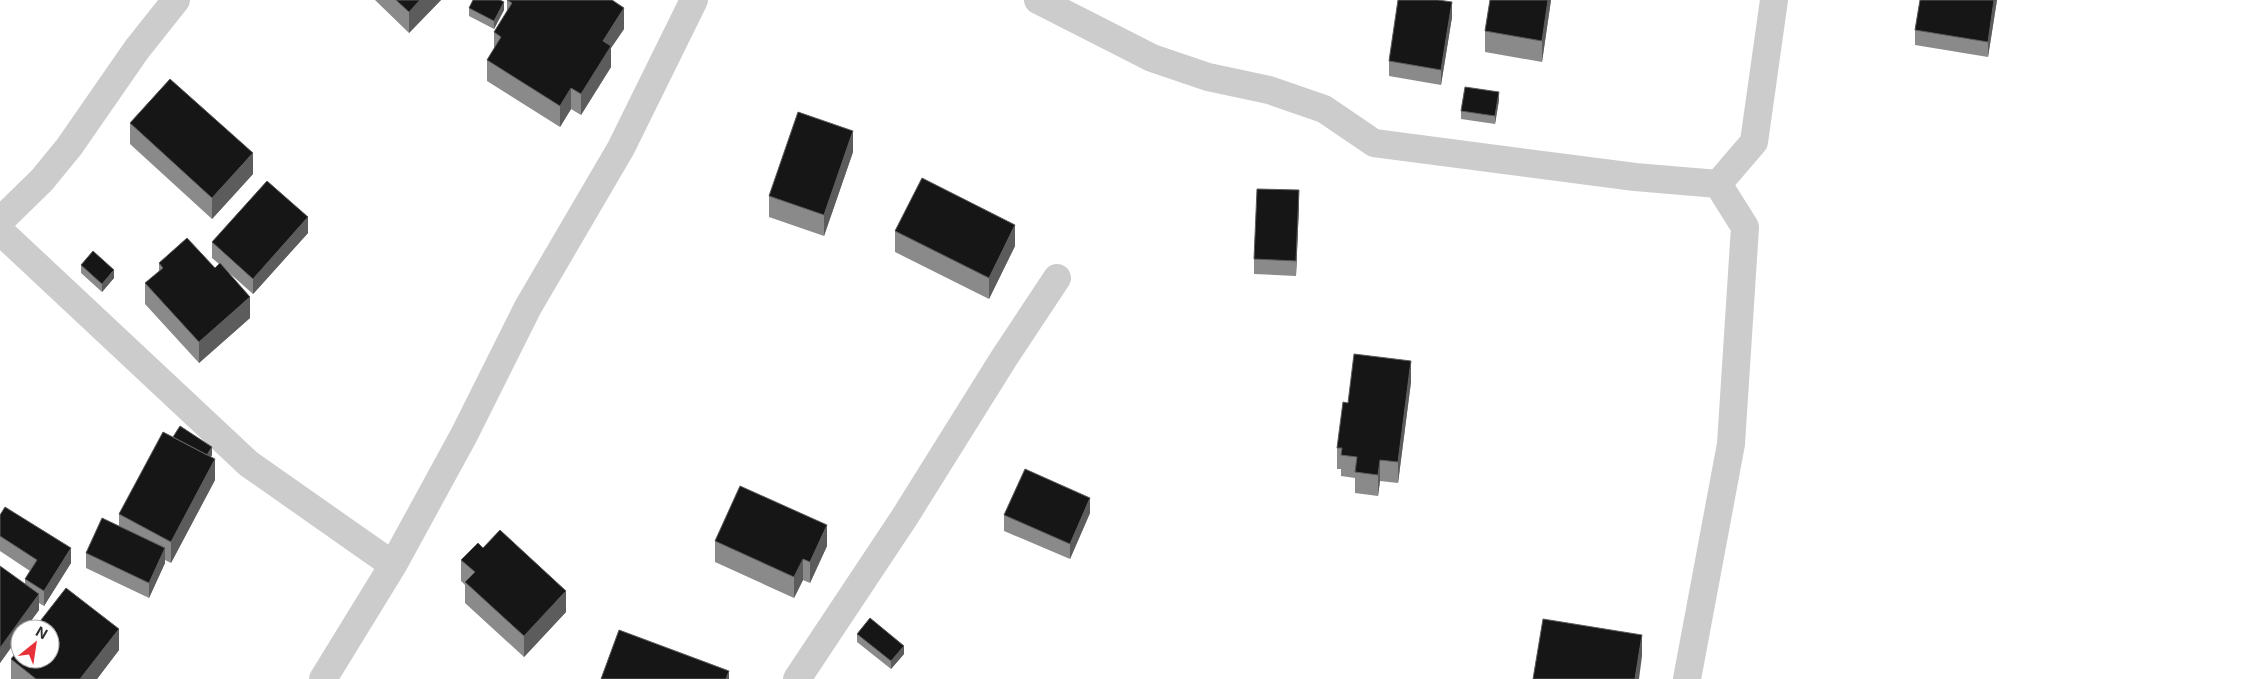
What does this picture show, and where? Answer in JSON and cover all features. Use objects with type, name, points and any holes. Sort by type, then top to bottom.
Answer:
[{"type":"street","points":[[0,221],[42,180],[69,147],[137,49],[176,0]]},
{"type":"street","points":[[323,679],[393,565],[464,435],[528,307],[621,148],[694,0]]},
{"type":"street","points":[[1038,0],[1152,58],[1208,78],[1269,90],[1324,109],[1374,143],[1635,177],[1718,184]]},
{"type":"street","points":[[1718,184],[1754,142],[1774,0]]},
{"type":"street","points":[[1687,679],[1731,444],[1745,227],[1718,184]]},
{"type":"street","points":[[0,231],[249,464],[393,565]]},
{"type":"street","points":[[797,679],[904,518],[1004,358],[1057,278]]},
{"type":"building","points":[[396,0],[420,0],[409,12]]},
{"type":"building","points":[[473,0],[500,0],[504,2],[494,21],[469,8]]},
{"type":"building","points":[[507,0],[612,0],[624,8],[603,41],[611,46],[581,94],[571,88],[560,106],[487,60],[501,37],[494,32],[512,3]]},
{"type":"building","points":[[1398,0],[1452,2],[1441,70],[1389,61]]},
{"type":"building","points":[[1490,0],[1548,0],[1542,41],[1485,31]]},
{"type":"building","points":[[1920,0],[1994,0],[1988,42],[1915,30]]},
{"type":"building","points":[[170,79],[253,153],[212,198],[130,123]]},
{"type":"building","points":[[1465,87],[1499,92],[1495,116],[1461,111]]},
{"type":"building","points":[[798,112],[853,131],[824,215],[769,196]]},
{"type":"building","points":[[922,178],[1015,225],[989,278],[895,231]]},
{"type":"building","points":[[267,181],[308,217],[253,279],[212,242]]},
{"type":"building","points":[[1257,189],[1299,190],[1296,261],[1254,259]]},
{"type":"building","points":[[187,238],[215,268],[220,263],[250,297],[199,342],[145,283],[163,268],[159,263]]},
{"type":"building","points":[[93,251],[114,270],[102,284],[81,265]]},
{"type":"building","points":[[1354,354],[1411,361],[1398,462],[1380,460],[1378,475],[1355,472],[1357,457],[1341,455],[1342,448],[1337,448],[1343,402],[1348,403]]},
{"type":"building","points":[[180,426],[212,447],[207,455],[173,437]]},
{"type":"building","points":[[163,432],[215,459],[171,542],[119,514]]},
{"type":"building","points":[[1025,469],[1090,498],[1070,544],[1004,515]]},
{"type":"building","points":[[740,486],[827,525],[810,562],[803,559],[794,577],[715,541]]},
{"type":"building","points":[[5,507],[71,548],[44,591],[25,579],[37,560],[0,536],[0,515]]},
{"type":"building","points":[[102,518],[165,548],[149,583],[86,553]]},
{"type":"building","points":[[500,530],[566,591],[524,636],[465,582],[475,572],[461,560],[478,543],[483,548]]},
{"type":"building","points":[[0,566],[39,594],[21,619],[10,619],[10,634],[0,648]]},
{"type":"building","points":[[66,588],[119,629],[80,679],[36,679],[24,669],[60,669],[60,619],[42,619]]},
{"type":"building","points":[[870,618],[904,646],[891,661],[857,634]]},
{"type":"building","points":[[1543,619],[1642,635],[1635,679],[1533,679]]},
{"type":"building","points":[[619,630],[729,671],[726,679],[601,679]]}]
